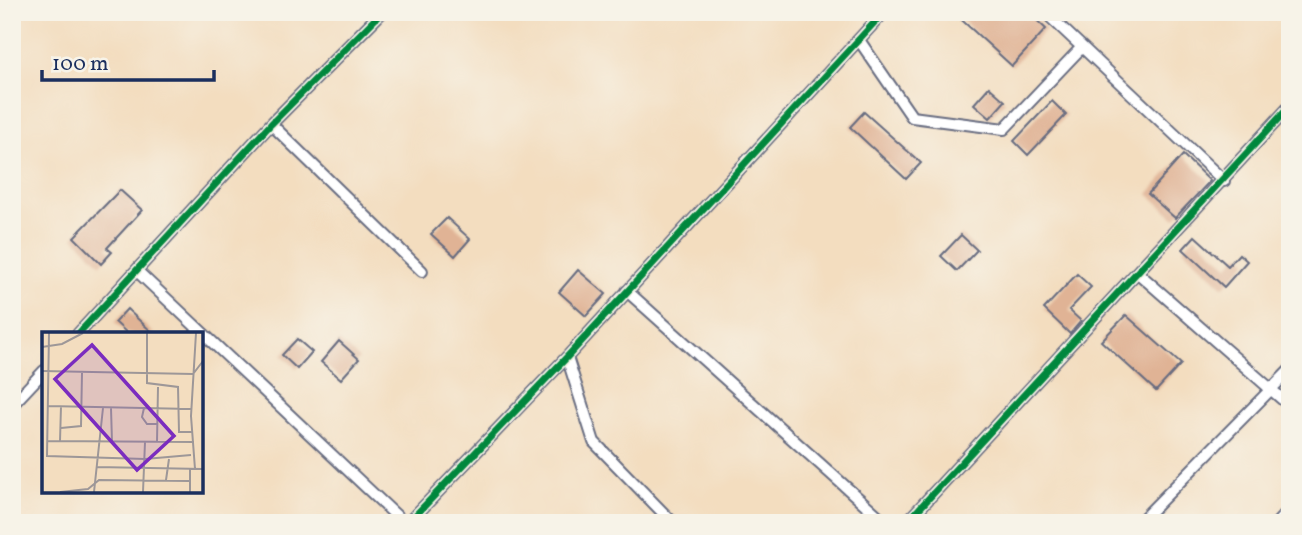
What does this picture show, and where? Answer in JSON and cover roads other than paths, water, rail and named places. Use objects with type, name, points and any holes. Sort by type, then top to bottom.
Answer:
[{"type":"street","points":[[80,332],[271,124],[382,12]]},
{"type":"street","points":[[203,333],[406,523],[567,357],[884,12]]},
{"type":"street","points":[[1045,12],[1224,181]]},
{"type":"street","points":[[859,40],[912,117],[1004,129],[1082,47]]},
{"type":"street","points":[[906,523],[1224,181],[1290,106]]},
{"type":"street","points":[[271,124],[422,271]]},
{"type":"street","points":[[137,271],[202,332]]},
{"type":"street","points":[[1138,273],[1290,406]]},
{"type":"street","points":[[626,291],[886,523]]},
{"type":"street","points":[[567,357],[594,442],[673,523]]},
{"type":"street","points":[[1139,523],[1290,370]]},
{"type":"street","points":[[12,405],[42,373]]},
{"type":"street","points":[[1278,523],[1290,509]]}]
